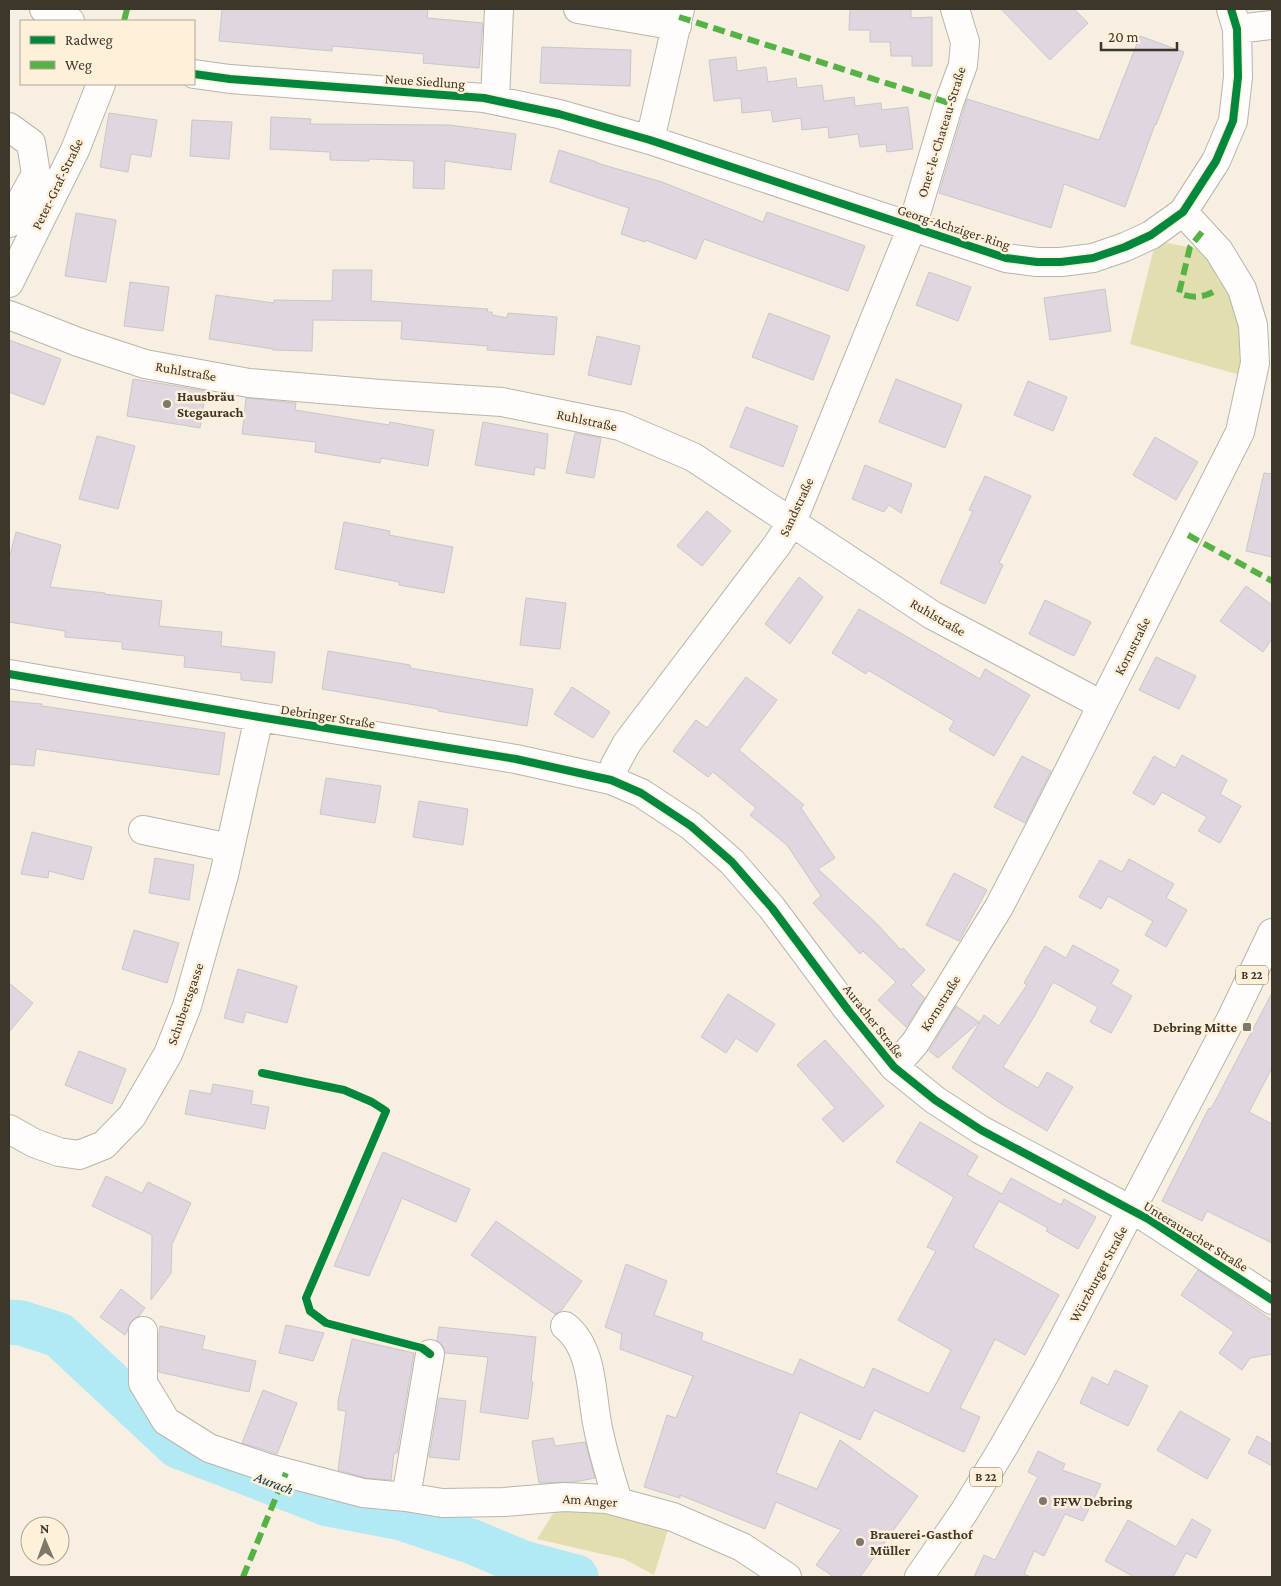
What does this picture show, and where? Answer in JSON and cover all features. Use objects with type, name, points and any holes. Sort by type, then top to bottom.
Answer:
[{"type":"street","points":[[44,9],[68,20]]},
{"type":"street","points":[[495,100],[499,9]]},
{"type":"street","points":[[578,9],[678,17],[650,140]]},
{"type":"street","name":"Onet-le-Chateau-Straße","points":[[912,227],[949,103],[963,65],[965,42],[955,9]]},
{"type":"street","points":[[1234,19],[1272,25]]},
{"type":"street","name":"Georg-Achziger-Ring","points":[[650,140],[1006,258],[1037,262],[1061,262],[1092,258],[1125,247],[1150,235],[1183,212],[1216,161],[1233,121],[1238,77],[1234,19]]},
{"type":"street","name":"Neue Siedlung","points":[[195,74],[230,79],[484,98],[559,114],[650,140]]},
{"type":"street","name":"Peter-Graf-Straße","points":[[9,283],[75,150],[101,85]]},
{"type":"street","points":[[9,127],[31,144],[36,174],[9,223]]},
{"type":"street","name":"Kornstraße","points":[[894,1068],[915,1044],[999,907],[1240,432],[1255,363],[1253,324],[1242,289],[1219,251],[1183,212]]},
{"type":"street","name":"Sandstraße","points":[[611,780],[614,765],[627,743],[778,545],[792,522],[912,227]]},
{"type":"street","name":"Ruhlstraße","points":[[9,314],[78,342],[145,364],[249,383],[502,402],[620,426],[693,457],[879,582],[932,615],[1102,705]]},
{"type":"street","name":"Debringer Straße","points":[[9,674],[259,718],[516,759],[611,780],[641,793]]},
{"type":"street","name":"Schubertsgasse","points":[[9,1128],[34,1143],[59,1152],[79,1155],[104,1145],[132,1116],[168,1054],[187,1006],[224,875],[259,718]]},
{"type":"street","name":"Auracher Straße","points":[[641,793],[691,826],[732,862],[772,908],[894,1068],[935,1100],[981,1130],[1132,1210]]},
{"type":"street","points":[[143,830],[230,848]]},
{"type":"street","name":"Würzburger Straße","points":[[919,1577],[964,1512],[1004,1446],[1132,1210],[1232,1017],[1272,933]]},
{"type":"street","name":"Unterauracher Straße","points":[[1132,1210],[1272,1300]]},
{"type":"street","points":[[565,1326],[573,1332],[587,1361],[597,1424],[618,1501]]},
{"type":"street","name":"Am Anger","points":[[143,1331],[143,1383],[166,1421],[209,1448],[268,1468],[363,1493],[442,1503],[504,1502],[564,1497],[618,1501],[673,1517],[742,1547],[787,1577]]},
{"type":"street","points":[[406,1497],[430,1354]]},
{"type":"shaded area","points":[[1161,242],[1205,250],[1227,285],[1238,322],[1241,343],[1240,375],[1130,344],[1155,244]]},
{"type":"shaded area","points":[[556,1509],[613,1510],[669,1527],[654,1575],[624,1559],[537,1539]]},
{"type":"building","points":[[222,9],[428,9],[427,18],[483,23],[479,68],[423,63],[424,54],[332,46],[332,51],[219,41]]},
{"type":"building","points":[[850,9],[911,9],[911,18],[932,17],[932,66],[912,66],[912,56],[891,56],[890,42],[870,42],[870,30],[849,30]]},
{"type":"building","points":[[1001,9],[1074,9],[1088,23],[1050,60]]},
{"type":"building","points":[[1140,36],[1184,52],[1125,207],[1064,184],[1051,228],[939,193],[967,99],[1099,140]]},
{"type":"building","points":[[542,47],[631,50],[630,86],[540,83]]},
{"type":"building","points":[[736,57],[737,71],[766,67],[768,82],[796,78],[797,88],[822,85],[824,101],[854,97],[855,106],[881,103],[882,110],[908,107],[913,149],[887,152],[886,144],[860,147],[858,134],[829,138],[828,127],[802,130],[801,118],[773,122],[771,110],[742,113],[741,98],[714,101],[709,60]]},
{"type":"building","points":[[109,113],[157,120],[151,157],[131,154],[128,172],[100,167]]},
{"type":"building","points":[[271,117],[311,119],[310,124],[450,125],[516,134],[511,170],[445,161],[444,189],[413,188],[414,161],[330,160],[330,152],[270,149]]},
{"type":"building","points":[[192,120],[232,122],[229,159],[190,156]]},
{"type":"building","points":[[559,150],[662,182],[763,222],[767,212],[865,246],[848,291],[704,239],[696,259],[645,240],[645,242],[621,234],[629,208],[550,182]]},
{"type":"building","points":[[76,213],[116,220],[106,282],[65,276]]},
{"type":"building","points":[[333,270],[372,270],[371,301],[488,309],[487,312],[492,312],[492,315],[507,318],[508,313],[557,317],[554,355],[487,350],[488,346],[401,339],[402,321],[313,320],[312,351],[273,350],[209,339],[216,295],[274,303],[274,300],[332,301]]},
{"type":"building","points":[[929,272],[971,287],[958,321],[916,305]]},
{"type":"building","points":[[130,282],[169,287],[163,331],[124,326]]},
{"type":"building","points":[[1105,289],[1111,331],[1050,340],[1044,298]]},
{"type":"building","points":[[769,313],[830,336],[813,380],[752,357]]},
{"type":"building","points":[[597,336],[640,346],[631,385],[588,375]]},
{"type":"building","points":[[9,340],[61,359],[44,405],[9,392]]},
{"type":"building","name":"Hausbräu Stegaurach","points":[[133,379],[206,391],[200,428],[127,416]]},
{"type":"building","points":[[896,379],[962,405],[945,448],[879,422]]},
{"type":"building","points":[[1028,381],[1067,397],[1053,431],[1014,415]]},
{"type":"building","points":[[246,398],[296,403],[295,410],[389,425],[390,422],[434,430],[428,466],[381,458],[380,463],[315,452],[316,442],[242,434]]},
{"type":"building","points":[[746,407],[798,426],[783,467],[730,447]]},
{"type":"building","points":[[483,422],[548,434],[545,469],[535,467],[534,475],[475,465]]},
{"type":"building","points":[[575,433],[601,438],[594,478],[566,473]]},
{"type":"building","points":[[97,436],[135,446],[118,509],[79,499]]},
{"type":"building","points":[[1155,437],[1198,462],[1176,500],[1133,475]]},
{"type":"building","points":[[865,465],[912,484],[901,513],[889,505],[884,512],[852,499]]},
{"type":"building","points":[[1264,473],[1272,474],[1272,557],[1246,551]]},
{"type":"building","points":[[985,476],[1031,496],[999,563],[1003,565],[985,604],[940,583],[973,511],[969,510]]},
{"type":"building","points":[[707,511],[731,531],[702,566],[677,546]]},
{"type":"building","points":[[344,522],[390,531],[389,535],[453,547],[444,593],[399,585],[399,582],[335,569]]},
{"type":"building","points":[[16,532],[61,545],[50,587],[162,601],[159,626],[222,632],[221,646],[275,652],[272,683],[241,680],[241,673],[184,667],[185,656],[122,649],[122,642],[65,637],[65,631],[9,622],[9,559]]},
{"type":"building","points":[[799,577],[823,597],[790,644],[765,624]]},
{"type":"building","points":[[1246,586],[1272,605],[1272,639],[1263,652],[1220,621]]},
{"type":"building","points":[[526,598],[566,603],[560,649],[520,645]]},
{"type":"building","points":[[1045,600],[1091,622],[1074,656],[1029,634]]},
{"type":"building","points":[[859,609],[980,679],[985,669],[1030,695],[994,756],[949,730],[954,721],[868,670],[866,674],[832,653]]},
{"type":"building","points":[[328,651],[410,665],[410,668],[533,689],[527,726],[322,689]]},
{"type":"building","points":[[1156,657],[1196,676],[1179,709],[1139,690]]},
{"type":"building","points":[[746,677],[777,700],[739,750],[804,805],[801,808],[835,858],[818,869],[877,924],[901,950],[903,948],[925,970],[911,985],[925,998],[906,1027],[878,1000],[896,982],[863,951],[860,954],[813,903],[821,896],[787,845],[750,815],[756,808],[713,772],[708,777],[673,751],[696,720],[707,728]]},
{"type":"building","points":[[572,687],[610,712],[593,738],[554,714]]},
{"type":"building","points":[[9,701],[42,704],[42,706],[225,733],[219,775],[36,749],[34,766],[9,764]]},
{"type":"building","points":[[1182,755],[1227,780],[1220,794],[1241,806],[1220,843],[1198,831],[1207,817],[1162,792],[1154,805],[1133,793],[1154,756],[1175,768]]},
{"type":"building","points":[[1022,756],[1051,771],[1025,823],[994,807]]},
{"type":"building","points":[[326,778],[381,786],[375,823],[320,814]]},
{"type":"building","points":[[419,801],[468,809],[463,845],[413,837]]},
{"type":"building","points":[[32,832],[92,847],[83,880],[49,871],[48,878],[21,874]]},
{"type":"building","points":[[155,858],[194,865],[189,900],[149,893]]},
{"type":"building","points":[[1129,859],[1174,884],[1166,898],[1187,910],[1166,947],[1145,935],[1153,921],[1108,896],[1101,909],[1079,897],[1100,860],[1122,872]]},
{"type":"building","points":[[954,873],[987,890],[959,941],[926,925]]},
{"type":"building","points":[[134,930],[179,943],[167,983],[122,969]]},
{"type":"building","points":[[1073,945],[1119,970],[1111,984],[1132,996],[1111,1033],[1090,1022],[1098,1007],[1053,982],[1003,1067],[1038,1088],[1047,1072],[1073,1087],[1047,1131],[1000,1103],[952,1068],[984,1015],[999,1026],[1027,985],[1024,983],[1045,946],[1066,958]]},
{"type":"building","points":[[238,969],[297,986],[287,1023],[246,1012],[243,1023],[224,1018]]},
{"type":"building","points":[[9,983],[33,1003],[9,1032]]},
{"type":"building","points":[[1272,993],[1272,1068],[1249,1112],[1272,1124],[1272,1243],[1207,1211],[1202,1221],[1162,1201],[1209,1108],[1211,1109]]},
{"type":"building","points":[[728,994],[775,1024],[757,1052],[736,1038],[726,1053],[701,1037]]},
{"type":"building","points":[[956,1006],[979,1022],[938,1058],[929,1051]]},
{"type":"building","points":[[825,1040],[884,1106],[843,1142],[822,1119],[835,1108],[797,1065]]},
{"type":"building","points":[[79,1051],[126,1069],[112,1104],[65,1085]]},
{"type":"building","points":[[213,1084],[253,1091],[251,1104],[269,1107],[265,1129],[185,1114],[190,1090],[211,1094]]},
{"type":"building","points":[[920,1122],[978,1156],[967,1175],[1002,1194],[1011,1178],[1061,1205],[1064,1199],[1096,1217],[1078,1249],[1046,1231],[1048,1228],[999,1201],[973,1247],[1059,1295],[1025,1355],[995,1339],[960,1408],[980,1417],[964,1452],[874,1410],[860,1440],[800,1412],[776,1473],[817,1489],[840,1440],[918,1496],[860,1577],[834,1577],[816,1565],[841,1530],[776,1502],[765,1529],[680,1495],[680,1498],[644,1487],[667,1415],[676,1418],[693,1376],[620,1349],[622,1334],[605,1327],[626,1264],[667,1281],[654,1315],[703,1333],[701,1340],[793,1375],[800,1359],[864,1388],[873,1368],[929,1394],[951,1350],[898,1320],[936,1251],[927,1247],[954,1197],[896,1162]]},
{"type":"building","points":[[383,1152],[470,1189],[456,1222],[402,1198],[369,1276],[334,1266]]},
{"type":"building","points":[[106,1176],[142,1193],[148,1182],[191,1203],[172,1244],[171,1273],[151,1300],[152,1235],[92,1206]]},
{"type":"building","points":[[496,1221],[582,1281],[561,1311],[555,1314],[471,1255]]},
{"type":"building","points":[[1198,1270],[1272,1320],[1272,1354],[1250,1358],[1242,1370],[1219,1353],[1234,1332],[1181,1295]]},
{"type":"building","points":[[121,1289],[145,1308],[130,1323],[125,1335],[100,1317]]},
{"type":"building","points":[[286,1325],[324,1333],[313,1361],[279,1353]]},
{"type":"building","points":[[160,1326],[205,1336],[202,1349],[256,1361],[249,1392],[159,1372]]},
{"type":"building","points":[[439,1327],[536,1337],[528,1419],[480,1412],[488,1357],[445,1353],[444,1348],[437,1341]]},
{"type":"building","points":[[352,1339],[414,1353],[397,1453],[394,1453],[391,1480],[366,1478],[338,1470],[346,1411],[338,1410],[338,1401]]},
{"type":"building","points":[[1115,1370],[1148,1386],[1128,1426],[1080,1403],[1092,1377],[1108,1385]]},
{"type":"building","points":[[263,1390],[297,1403],[277,1454],[242,1443]]},
{"type":"building","points":[[439,1398],[466,1401],[459,1460],[429,1457]]},
{"type":"building","points":[[1180,1411],[1230,1439],[1207,1479],[1157,1450]]},
{"type":"building","points":[[1257,1436],[1272,1444],[1272,1466],[1248,1453]]},
{"type":"building","points":[[553,1438],[555,1446],[585,1442],[595,1478],[574,1482],[539,1483],[532,1441]]},
{"type":"building","points":[[1038,1451],[1065,1464],[1062,1470],[1101,1484],[1083,1521],[1065,1514],[1044,1556],[1034,1551],[1024,1574],[1031,1577],[974,1577],[984,1555],[995,1560],[1038,1477],[1028,1472]]},
{"type":"building","points":[[1192,1519],[1211,1530],[1196,1558],[1186,1553],[1173,1577],[1134,1577],[1105,1561],[1128,1520],[1176,1547]]},
{"type":"waterway","name":"Aurach","points":[[9,1322],[21,1323],[59,1335],[178,1446],[328,1504],[401,1518],[473,1542],[523,1563],[576,1577]]},
{"type":"marked path","points":[[124,20],[127,9]]},
{"type":"marked path","points":[[679,17],[949,103]]},
{"type":"marked path","points":[[1202,232],[1190,247],[1179,293],[1196,297],[1213,292]]},
{"type":"marked path","points":[[1188,535],[1272,581]]},
{"type":"marked path","points":[[243,1577],[286,1473]]},
{"type":"cycle path","points":[[195,74],[230,79],[484,98],[559,114],[650,140],[1006,258],[1037,262],[1061,262],[1093,258],[1125,247],[1151,235],[1183,212],[1216,161],[1233,121],[1238,77],[1237,29],[1231,9]]},
{"type":"cycle path","points":[[9,674],[516,759],[611,780],[641,793],[691,826],[732,862],[772,908],[848,1010],[894,1067],[935,1100],[981,1130],[1148,1219],[1272,1300]]},
{"type":"cycle path","points":[[262,1073],[344,1090],[372,1102],[386,1111],[306,1298],[310,1311],[326,1323],[422,1348],[430,1354]]},
{"type":"place","name":"Hausbräu Stegaurach","points":[[167,404]]},
{"type":"place","name":"Debring Mitte","points":[[1247,1027]]},
{"type":"place","name":"FFW Debring","points":[[1043,1501]]},
{"type":"place","name":"Brauerei-Gasthof Müller","points":[[860,1542]]}]
